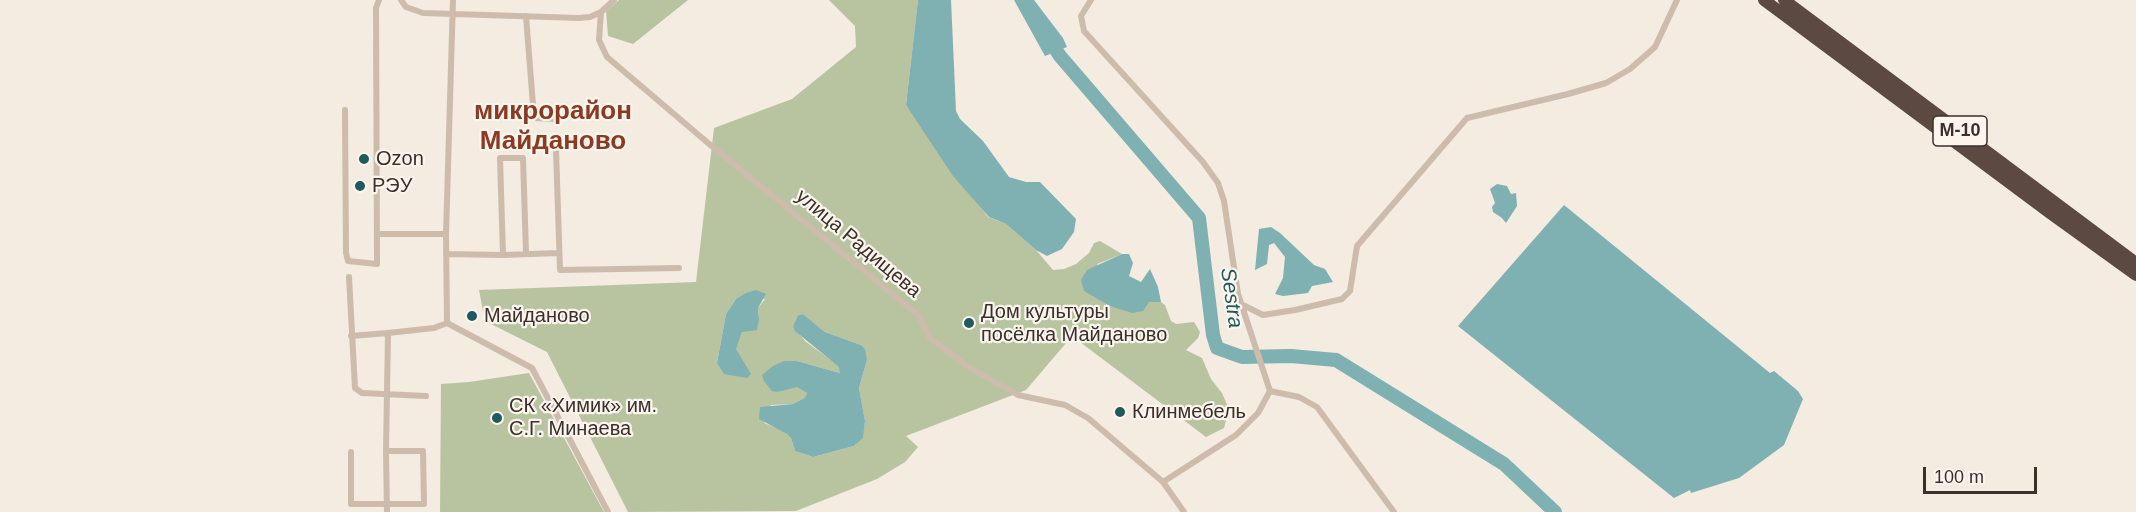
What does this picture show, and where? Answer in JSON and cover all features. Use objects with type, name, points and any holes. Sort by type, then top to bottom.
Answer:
[{"type":"highway","name":"М-10","points":[[1764,0],[2136,275]]},
{"type":"highway","name":"М-10","points":[[1784,0],[2136,263]]},
{"type":"street","points":[[345,110],[346,253],[348,261],[377,264],[376,8],[379,0]]},
{"type":"street","points":[[401,0],[406,7],[423,13],[579,18],[590,17],[601,12],[614,0]]},
{"type":"street","points":[[447,323],[446,234],[453,0]]},
{"type":"street","points":[[1091,0],[1081,16],[1084,32],[1203,162],[1218,183],[1224,201],[1238,294],[1270,391],[1258,413],[1236,435],[1163,482]]},
{"type":"street","points":[[1242,306],[1263,315],[1342,299],[1350,291],[1357,246],[1467,118],[1606,83],[1630,69],[1654,47],[1677,0]]},
{"type":"street","name":"улица Радищева","points":[[601,12],[599,40],[607,57],[918,315],[930,338],[967,366],[1018,395],[1065,405],[1088,418],[1163,482],[1184,512]]},
{"type":"street","points":[[526,16],[534,117],[555,119]]},
{"type":"street","points":[[556,150],[560,270],[679,268]]},
{"type":"street","points":[[503,255],[500,158],[523,158],[526,254]]},
{"type":"street","points":[[377,234],[446,234]]},
{"type":"street","points":[[446,254],[559,253]]},
{"type":"street","points":[[349,277],[355,388],[362,393],[426,396]]},
{"type":"street","points":[[351,336],[434,328],[447,323],[532,368],[608,512]]},
{"type":"street","points":[[387,512],[388,333]]},
{"type":"street","points":[[1270,391],[1299,397],[1317,407],[1394,512]]},
{"type":"street","points":[[351,452],[351,504],[423,504],[423,451],[386,452]]},
{"type":"green space","points":[[619,0],[688,0],[633,44],[608,36],[606,11]]},
{"type":"green space","points":[[829,0],[918,0],[906,105],[988,217],[1006,224],[1036,250],[1053,270],[1064,269],[1076,264],[1089,253],[1094,243],[1100,241],[1122,254],[1097,264],[1149,302],[1161,302],[1165,305],[1171,321],[1176,324],[1194,322],[1200,332],[1198,338],[1186,350],[1202,358],[1211,379],[1222,393],[1229,409],[1224,428],[1206,437],[1072,336],[1026,390],[906,436],[918,447],[905,462],[877,479],[796,511],[628,512],[547,352],[485,321],[479,290],[696,282],[714,128],[792,99],[856,47],[855,26]],"holes":[[[736,299],[765,299],[758,308],[759,319],[742,332],[735,349],[717,363],[726,314]],[[803,314],[825,332],[861,345],[867,360],[859,388],[865,422],[862,438],[854,446],[813,457],[795,451],[791,438],[787,434],[764,423],[771,405],[793,404],[805,399],[807,393],[797,386],[778,392],[797,361],[840,373],[840,367],[805,341],[793,326],[798,315]]]},
{"type":"green space","name":"СК «Химик» им. С.Г. Минаева","points":[[529,373],[604,512],[440,512],[441,384]]},
{"type":"water","points":[[918,0],[951,0],[956,111],[960,119],[983,141],[1009,177],[1026,182],[1040,182],[1076,219],[1074,232],[1062,249],[1047,256],[1036,250],[1006,224],[989,217],[953,176],[906,105]]},
{"type":"water","points":[[1014,0],[1034,0],[1063,38],[1067,47],[1045,56]]},
{"type":"water","points":[[1497,184],[1507,186],[1511,194],[1516,193],[1517,206],[1506,223],[1493,212],[1492,207],[1495,203],[1490,189]]},
{"type":"water","points":[[1564,205],[1770,373],[1774,371],[1798,391],[1803,399],[1784,445],[1739,478],[1691,493],[1690,490],[1674,498],[1458,326]]},
{"type":"water","points":[[1271,227],[1314,265],[1325,269],[1333,282],[1312,286],[1308,293],[1283,296],[1275,294],[1283,278],[1285,257],[1274,243],[1269,245],[1267,264],[1255,270],[1259,229]]},
{"type":"water","points":[[1122,254],[1129,254],[1133,263],[1129,276],[1141,282],[1150,269],[1158,287],[1161,302],[1149,302],[1143,311],[1132,313],[1110,306],[1084,291],[1081,280],[1087,270]]},
{"type":"water","points":[[756,290],[766,294],[758,308],[757,330],[742,332],[736,349],[751,374],[747,378],[724,374],[717,363],[726,314],[736,299]]},
{"type":"water","points":[[803,314],[825,332],[861,345],[865,349],[867,360],[859,388],[865,421],[863,438],[854,446],[813,457],[795,451],[791,438],[787,434],[759,419],[760,407],[793,404],[805,398],[807,393],[797,387],[778,392],[772,391],[762,375],[773,366],[784,361],[797,361],[840,373],[839,367],[795,331],[793,326],[798,315]]},
{"type":"waterway","name":"Sestra","points":[[1047,36],[1060,56],[1199,218],[1213,335],[1217,348],[1242,357],[1291,356],[1336,360],[1504,464],[1555,512]]},
{"type":"place","name":"Ozon","points":[[364,159]]},
{"type":"place","name":"РЭУ","points":[[360,186]]},
{"type":"place","name":"Майданово","points":[[472,316]]},
{"type":"place","name":"Дом культуры посёлка Майданово","points":[[969,323]]},
{"type":"place","name":"Клинмебель","points":[[1120,412]]},
{"type":"place","name":"СК «Химик» им. С.Г. Минаева","points":[[497,418]]},
{"type":"district","name":"микрорайон Майданово","points":[[553,127]]}]
